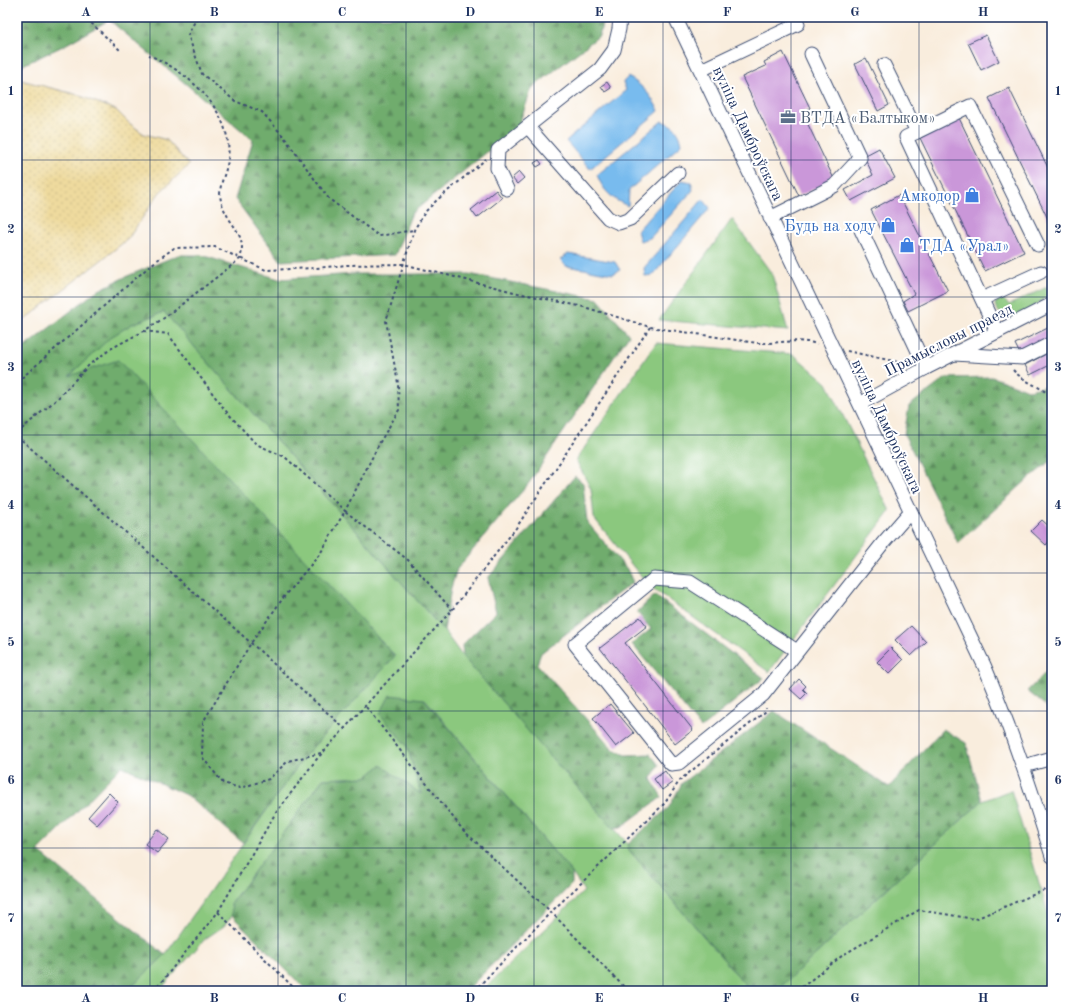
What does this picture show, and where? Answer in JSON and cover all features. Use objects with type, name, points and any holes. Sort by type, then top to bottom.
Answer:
[{"type":"street","points":[[507,189],[497,168],[498,150],[600,69],[614,50],[620,29],[620,17]]},
{"type":"street","name":"вуліца Дамброўскага","points":[[675,17],[984,665],[1007,717],[1052,856]]},
{"type":"street","points":[[700,70],[798,24]]},
{"type":"street","points":[[770,218],[834,186],[860,158],[811,54]]},
{"type":"street","points":[[884,65],[917,132]]},
{"type":"street","points":[[997,332],[906,137],[970,106],[1038,245]]},
{"type":"street","points":[[528,127],[608,218],[619,223],[630,219],[678,173]]},
{"type":"street","points":[[861,230],[926,368]]},
{"type":"street","points":[[982,300],[1041,272]]},
{"type":"street","name":"Прамысловы праезд","points":[[860,404],[952,354],[1052,304]]},
{"type":"street","points":[[952,354],[1022,358],[1052,343]]},
{"type":"street","points":[[797,651],[690,582],[654,579],[575,644],[671,764],[679,763],[763,694],[883,543],[910,512]]},
{"type":"street","points":[[1024,766],[1052,758]]},
{"type":"path","points":[[17,19],[22,17]]},
{"type":"path","points":[[81,17],[89,21],[122,51]]},
{"type":"path","points":[[197,17],[188,35],[202,74],[235,101],[262,112],[284,137],[328,199],[379,236],[414,230]]},
{"type":"path","points":[[149,55],[167,63],[192,81],[216,110],[225,124],[229,149],[228,162],[219,188],[222,204],[241,237],[243,250],[240,259],[144,331],[112,348],[90,364],[57,399],[17,435],[251,643],[344,728]]},
{"type":"path","points":[[322,753],[288,761],[269,779],[240,788],[223,783],[202,757],[202,722],[251,643],[286,594],[320,554],[345,511],[380,442],[399,410],[398,383],[386,321],[414,230],[425,212],[437,200],[498,150]]},
{"type":"path","points":[[17,382],[152,264],[174,248],[215,248],[266,270],[347,265],[403,264],[518,293],[584,307],[650,327],[757,343],[771,344],[798,340],[926,368]]},
{"type":"path","points":[[154,991],[218,912],[275,814],[322,753],[344,728],[366,707],[452,610],[516,528],[650,327]]},
{"type":"path","points":[[144,331],[168,334],[225,410],[256,444],[285,458],[345,511],[408,560],[452,610]]},
{"type":"path","points":[[1001,357],[1020,377],[1047,392],[1052,397]]},
{"type":"path","points":[[474,991],[551,912],[665,803],[680,780],[766,711],[763,694]]},
{"type":"path","points":[[366,707],[463,830],[551,912],[628,991]]},
{"type":"path","points":[[797,991],[843,955],[919,910],[974,919],[1052,887]]},
{"type":"path","points":[[218,912],[297,991]]},
{"type":"green space","points":[[17,17],[604,17],[599,36],[532,88],[518,127],[412,213],[395,255],[281,261],[235,199],[253,140],[109,20],[65,45],[17,68]]},
{"type":"green space","points":[[732,219],[772,274],[788,331],[659,320]]},
{"type":"green space","points":[[178,255],[201,255],[279,279],[355,274],[469,274],[598,299],[629,335],[529,483],[457,569],[451,588],[444,631],[164,312],[132,324],[111,337],[69,376],[118,360],[395,656],[304,757],[243,843],[188,796],[122,766],[38,851],[165,955],[127,991],[17,991],[17,353],[95,292],[125,277]]},
{"type":"green space","points":[[1047,287],[1049,293],[1035,306],[1022,313],[1009,317],[1003,316],[997,310],[995,305],[996,302],[1002,298],[1009,305]]},
{"type":"green space","points":[[164,312],[444,631],[463,657],[628,844],[629,850],[751,991],[482,991],[584,891],[572,873],[425,699],[409,698],[380,714],[407,746],[421,794],[366,777],[323,779],[231,903],[232,916],[224,926],[205,939],[159,991],[127,991],[165,955],[304,757],[395,655],[68,377],[110,337],[132,324]]},
{"type":"green space","points":[[656,343],[793,354],[827,383],[890,511],[769,672],[648,585],[594,518],[591,489],[576,460]]},
{"type":"green space","points":[[992,377],[1028,390],[1052,385],[1052,460],[1028,479],[958,543],[904,434],[909,406],[946,378]]},
{"type":"green space","points":[[575,476],[583,483],[587,522],[627,569],[633,582],[541,653],[537,664],[613,749],[626,755],[650,754],[659,765],[651,779],[662,797],[621,827],[613,828],[463,657],[462,645],[496,612],[488,578]]},
{"type":"green space","points":[[655,595],[764,678],[701,728],[632,644],[651,629],[637,612]]},
{"type":"green space","points":[[1047,671],[1052,675],[1052,715],[1046,706],[1027,691]]},
{"type":"green space","points":[[390,695],[424,699],[572,873],[572,884],[466,991],[307,991],[232,916],[231,903],[323,779],[366,777],[381,765],[421,794],[407,746],[380,714]]},
{"type":"green space","points":[[774,711],[889,787],[943,729],[966,743],[982,801],[776,991],[751,991],[629,850],[628,844],[669,807],[682,783]]},
{"type":"green space","points":[[1011,790],[1052,926],[1052,991],[776,991],[982,801]]},
{"type":"sand","points":[[17,79],[78,95],[116,110],[129,123],[144,134],[167,140],[189,165],[159,193],[128,239],[17,326]]},
{"type":"water","points":[[628,77],[646,92],[659,111],[590,169],[566,141],[626,90],[623,82]]},
{"type":"water","points":[[662,121],[670,125],[678,132],[682,144],[629,190],[628,206],[618,201],[605,190],[597,175]]},
{"type":"water","points":[[682,180],[691,182],[693,190],[650,238],[640,241],[637,231]]},
{"type":"water","points":[[703,199],[710,208],[653,275],[645,276],[644,268]]},
{"type":"water","points":[[568,254],[615,262],[620,270],[613,274],[566,266],[560,260]]},
{"type":"building","points":[[986,35],[999,61],[981,70],[968,43]]},
{"type":"building","points":[[783,52],[810,108],[802,112],[834,179],[799,196],[742,77],[766,66],[764,62]]},
{"type":"building","points":[[866,58],[889,105],[878,111],[855,64]]},
{"type":"building","points":[[607,82],[611,88],[605,92],[601,86]]},
{"type":"building","points":[[1009,88],[1052,176],[1052,218],[1048,219],[989,98]]},
{"type":"building","name":"Амкодор","points":[[959,118],[1024,252],[985,271],[920,138]]},
{"type":"building","points":[[879,148],[895,178],[851,201],[845,190],[873,175],[864,156]]},
{"type":"building","points":[[539,160],[542,164],[537,167],[534,163]]},
{"type":"building","points":[[519,172],[524,178],[517,184],[512,178]]},
{"type":"building","points":[[496,190],[502,198],[477,218],[471,210]]},
{"type":"building","name":"ТДА «Урал»","points":[[899,195],[948,291],[908,311],[903,301],[914,294],[871,210]]},
{"type":"building","points":[[1052,326],[1052,339],[1020,354],[1015,344]]},
{"type":"building","points":[[1052,351],[1052,364],[1030,375],[1025,365]]},
{"type":"building","points":[[1042,520],[1052,529],[1052,538],[1046,545],[1031,531]]},
{"type":"building","points":[[640,617],[647,626],[625,643],[693,730],[675,744],[600,648]]},
{"type":"building","points":[[911,626],[926,642],[911,656],[895,640]]},
{"type":"building","points":[[891,648],[903,660],[889,674],[877,662]]},
{"type":"building","points":[[799,679],[806,686],[803,689],[807,693],[801,699],[790,689]]},
{"type":"building","points":[[610,704],[634,733],[616,747],[593,718]]},
{"type":"building","points":[[665,771],[673,782],[662,790],[654,779]]},
{"type":"building","points":[[109,793],[118,802],[97,825],[88,817]]},
{"type":"building","points":[[157,829],[169,839],[157,853],[145,844]]},
{"type":"place","name":"ВТДА «Балтыком»","points":[[788,117]]},
{"type":"place","name":"Амкодор","points":[[972,195]]},
{"type":"place","name":"Будь на ходу","points":[[888,225]]},
{"type":"place","name":"ТДА «Урал»","points":[[907,245]]}]
